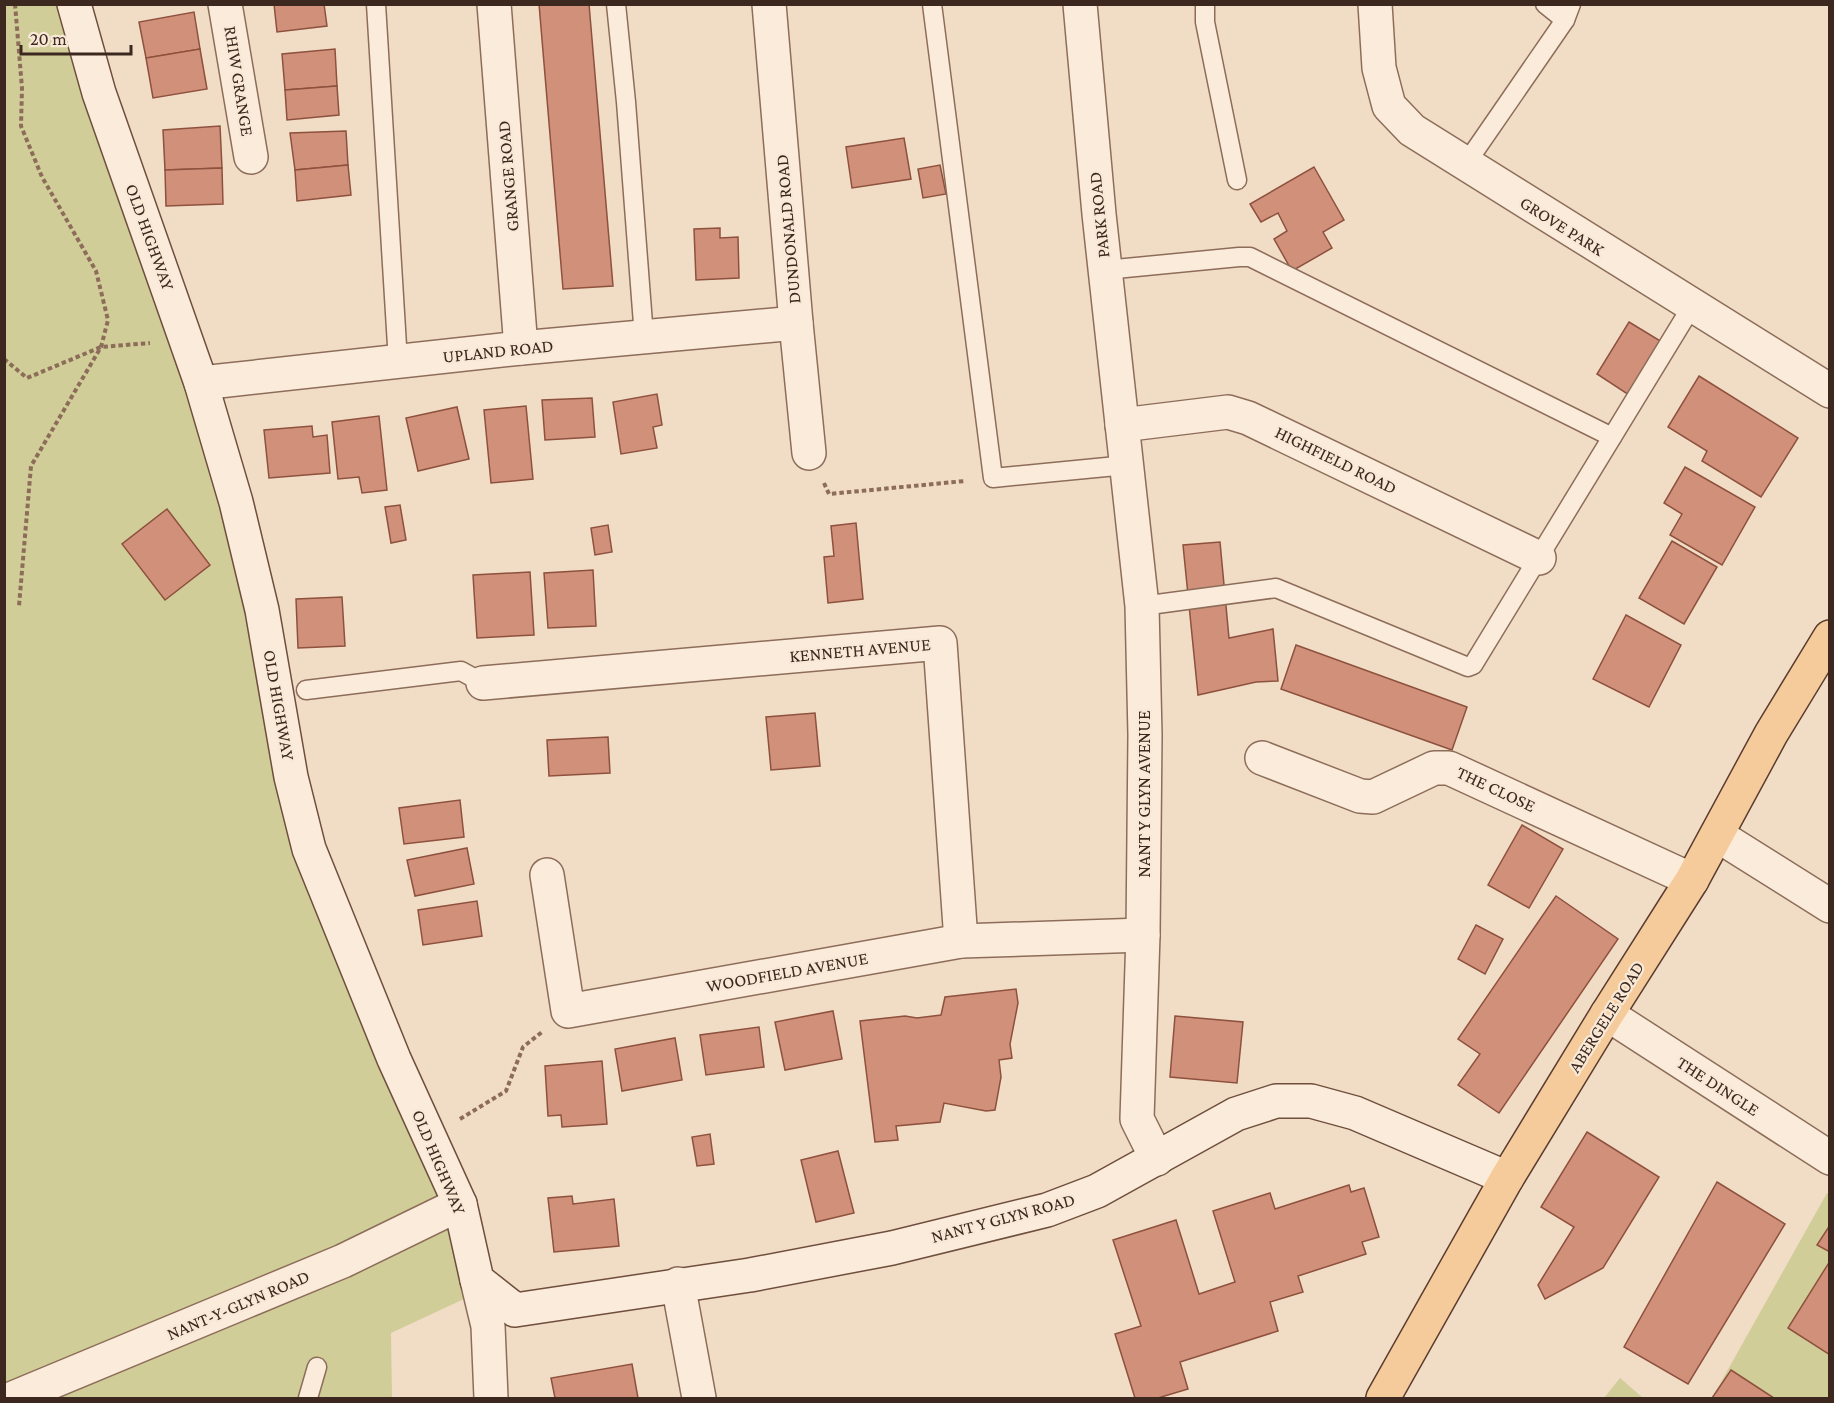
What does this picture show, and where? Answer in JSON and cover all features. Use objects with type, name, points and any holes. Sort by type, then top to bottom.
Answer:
[{"type":"main road","name":"ABERGELE ROAD","points":[[1383,1398],[1507,1178],[1692,880],[1772,734],[1830,637]]},
{"type":"street","name":"OLD HIGHWAY","points":[[74,4],[99,93],[201,383],[236,502],[262,610],[291,777],[309,849],[394,1059],[460,1204],[488,1326],[490,1398]]},
{"type":"street","name":"RHIW GRANGE","points":[[225,4],[251,158]]},
{"type":"street","name":"GRANGE ROAD","points":[[494,4],[521,348]]},
{"type":"street","name":"DUNDONALD ROAD","points":[[769,4],[795,323],[809,453]]},
{"type":"street","name":"PARK ROAD","points":[[1080,4],[1122,425]]},
{"type":"street","name":"GROVE PARK","points":[[1375,4],[1379,68],[1389,106],[1412,130],[1830,391]]},
{"type":"street","name":"UPLAND ROAD","points":[[201,383],[521,348],[795,323]]},
{"type":"street","name":"HIGHFIELD ROAD","points":[[1122,425],[1228,412],[1248,418],[1539,558]]},
{"type":"street","name":"NANT Y GLYN AVENUE","points":[[1122,425],[1142,606],[1145,735],[1143,935],[1137,1119],[1157,1159]]},
{"type":"street","name":"KENNETH AVENUE","points":[[483,683],[940,643],[961,941]]},
{"type":"street","name":"THE CLOSE","points":[[1262,758],[1360,796],[1373,797],[1434,768],[1449,768],[1692,880]]},
{"type":"street","points":[[1717,835],[1830,906]]},
{"type":"street","points":[[548,875],[568,1011]]},
{"type":"street","name":"WOODFIELD AVENUE","points":[[568,1011],[961,941],[1143,935]]},
{"type":"street","name":"THE DINGLE","points":[[1607,1014],[1830,1158]]},
{"type":"street","name":"NANT Y GLYN ROAD","points":[[477,1280],[515,1310],[750,1275],[892,1248],[1047,1210],[1097,1191],[1236,1114],[1276,1101],[1311,1101],[1354,1113],[1507,1178]]},
{"type":"street","name":"NANT-Y-GLYN ROAD","points":[[13,1398],[343,1261],[460,1204]]},
{"type":"street","points":[[678,1284],[699,1398]]},
{"type":"lane","points":[[376,4],[398,362]]},
{"type":"lane","points":[[616,4],[644,337]]},
{"type":"lane","points":[[932,4],[993,478],[1127,465]]},
{"type":"lane","points":[[1205,4],[1205,22],[1237,180]]},
{"type":"lane","points":[[1465,165],[1568,12],[1545,4]]},
{"type":"lane","points":[[1105,270],[1239,256],[1250,257],[1612,436]]},
{"type":"lane","points":[[1142,606],[1276,588],[1468,667],[1473,665],[1692,306]]},
{"type":"lane","points":[[306,690],[461,671],[483,683]]},
{"type":"lane","points":[[308,1398],[317,1367]]},
{"type":"path","points":[[15,4],[22,88],[21,126],[42,177],[96,271],[108,320],[101,347],[31,466],[19,606]]},
{"type":"path","points":[[4,359],[27,378],[101,347],[186,340]]},
{"type":"path","points":[[809,453],[830,494],[993,478]]},
{"type":"path","points":[[429,1136],[506,1091],[523,1047],[568,1011]]},
{"type":"shaded area","points":[[74,4],[186,340],[290,770],[479,1292],[391,1333],[392,1398],[5,1398],[5,5]]},
{"type":"shaded area","points":[[1827,1193],[1830,1195],[1829,1398],[1712,1398]]},
{"type":"shaded area","points":[[1620,1378],[1643,1398],[1604,1398]]},
{"type":"building","points":[[274,4],[324,4],[327,26],[277,32]]},
{"type":"building","points":[[539,4],[589,4],[613,286],[563,289]]},
{"type":"building","points":[[194,12],[200,49],[146,58],[139,22]]},
{"type":"building","points":[[200,49],[207,89],[153,98],[146,58]]},
{"type":"building","points":[[335,49],[337,86],[285,90],[282,54]]},
{"type":"building","points":[[337,86],[339,115],[287,120],[285,90]]},
{"type":"building","points":[[220,126],[222,168],[165,170],[163,130]]},
{"type":"building","points":[[346,131],[348,165],[295,170],[290,133]]},
{"type":"building","points":[[904,138],[911,179],[852,188],[846,147]]},
{"type":"building","points":[[348,165],[351,195],[297,201],[295,170]]},
{"type":"building","points":[[940,165],[946,194],[923,198],[918,169]]},
{"type":"building","points":[[1314,167],[1344,220],[1323,232],[1332,248],[1292,271],[1274,239],[1287,231],[1278,213],[1261,222],[1250,204]]},
{"type":"building","points":[[222,168],[223,204],[166,206],[165,170]]},
{"type":"building","points":[[720,228],[720,238],[738,237],[739,278],[696,280],[694,229]]},
{"type":"building","points":[[1629,322],[1662,342],[1629,395],[1597,374]]},
{"type":"building","points":[[1699,376],[1798,438],[1761,497],[1702,461],[1707,451],[1668,427]]},
{"type":"building","points":[[657,394],[662,425],[653,427],[657,448],[621,454],[613,402]]},
{"type":"building","points":[[592,398],[595,437],[545,440],[542,400]]},
{"type":"building","points":[[526,406],[533,479],[491,483],[484,410]]},
{"type":"building","points":[[457,407],[469,459],[418,471],[406,418]]},
{"type":"building","points":[[379,416],[387,490],[362,493],[359,477],[338,479],[332,422]]},
{"type":"building","points":[[312,426],[313,437],[327,435],[330,473],[269,478],[264,430]]},
{"type":"building","points":[[1685,467],[1755,507],[1722,565],[1670,535],[1682,514],[1664,503]]},
{"type":"building","points":[[400,505],[406,540],[391,543],[385,507]]},
{"type":"building","points":[[167,509],[210,565],[165,600],[122,544]]},
{"type":"building","points":[[856,523],[863,599],[828,603],[824,557],[834,556],[831,526]]},
{"type":"building","points":[[608,525],[612,552],[595,555],[591,528]]},
{"type":"building","points":[[1672,541],[1717,567],[1684,624],[1639,598]]},
{"type":"building","points":[[1220,542],[1229,638],[1273,629],[1278,681],[1256,682],[1198,695],[1183,545]]},
{"type":"building","points":[[593,570],[596,626],[548,628],[544,573]]},
{"type":"building","points":[[530,572],[534,635],[477,638],[473,575]]},
{"type":"building","points":[[342,597],[345,646],[298,648],[296,599]]},
{"type":"building","points":[[1626,615],[1681,645],[1649,707],[1593,679]]},
{"type":"building","points":[[1296,645],[1467,707],[1452,750],[1281,689]]},
{"type":"building","points":[[815,713],[820,766],[771,770],[766,717]]},
{"type":"building","points":[[608,737],[610,773],[549,776],[547,740]]},
{"type":"building","points":[[460,800],[464,837],[404,844],[399,808]]},
{"type":"building","points":[[1522,825],[1563,849],[1529,908],[1488,885]]},
{"type":"building","points":[[467,848],[474,884],[415,896],[407,860]]},
{"type":"building","points":[[1556,896],[1618,939],[1499,1113],[1458,1085],[1480,1054],[1458,1039]]},
{"type":"building","points":[[477,901],[482,936],[423,945],[418,910]]},
{"type":"building","points":[[1476,925],[1503,939],[1485,974],[1458,959]]},
{"type":"building","points":[[1016,989],[1018,1003],[1010,1044],[1012,1058],[999,1060],[1001,1077],[995,1110],[986,1111],[944,1103],[940,1122],[896,1126],[898,1140],[875,1142],[860,1021],[941,1015],[945,997]]},
{"type":"building","points":[[833,1011],[842,1059],[785,1070],[775,1022]]},
{"type":"building","points":[[1175,1016],[1243,1022],[1237,1083],[1170,1077]]},
{"type":"building","points":[[759,1027],[764,1067],[706,1075],[700,1035]]},
{"type":"building","points":[[675,1038],[682,1080],[622,1091],[615,1049]]},
{"type":"building","points":[[602,1061],[607,1124],[562,1127],[561,1115],[548,1116],[545,1066]]},
{"type":"building","points":[[1587,1132],[1659,1177],[1603,1268],[1545,1299],[1538,1285],[1574,1227],[1541,1207]]},
{"type":"building","points":[[710,1134],[714,1164],[697,1166],[692,1137]]},
{"type":"building","points":[[838,1151],[854,1213],[816,1222],[801,1160]]},
{"type":"building","points":[[1717,1182],[1785,1224],[1688,1384],[1624,1347]]},
{"type":"building","points":[[1349,1185],[1351,1192],[1364,1188],[1379,1237],[1362,1242],[1366,1254],[1298,1276],[1303,1292],[1270,1302],[1278,1331],[1180,1362],[1188,1389],[1158,1398],[1135,1398],[1115,1334],[1141,1326],[1113,1240],[1176,1220],[1199,1294],[1235,1282],[1213,1211],[1270,1193],[1275,1209]]},
{"type":"building","points":[[572,1196],[573,1204],[614,1199],[619,1246],[554,1252],[548,1198]]},
{"type":"building","points":[[1830,1225],[1830,1252],[1817,1245]]},
{"type":"building","points":[[1830,1261],[1830,1355],[1788,1328]]},
{"type":"building","points":[[632,1364],[638,1398],[555,1398],[551,1378]]},
{"type":"building","points":[[1731,1370],[1774,1398],[1712,1398]]}]
